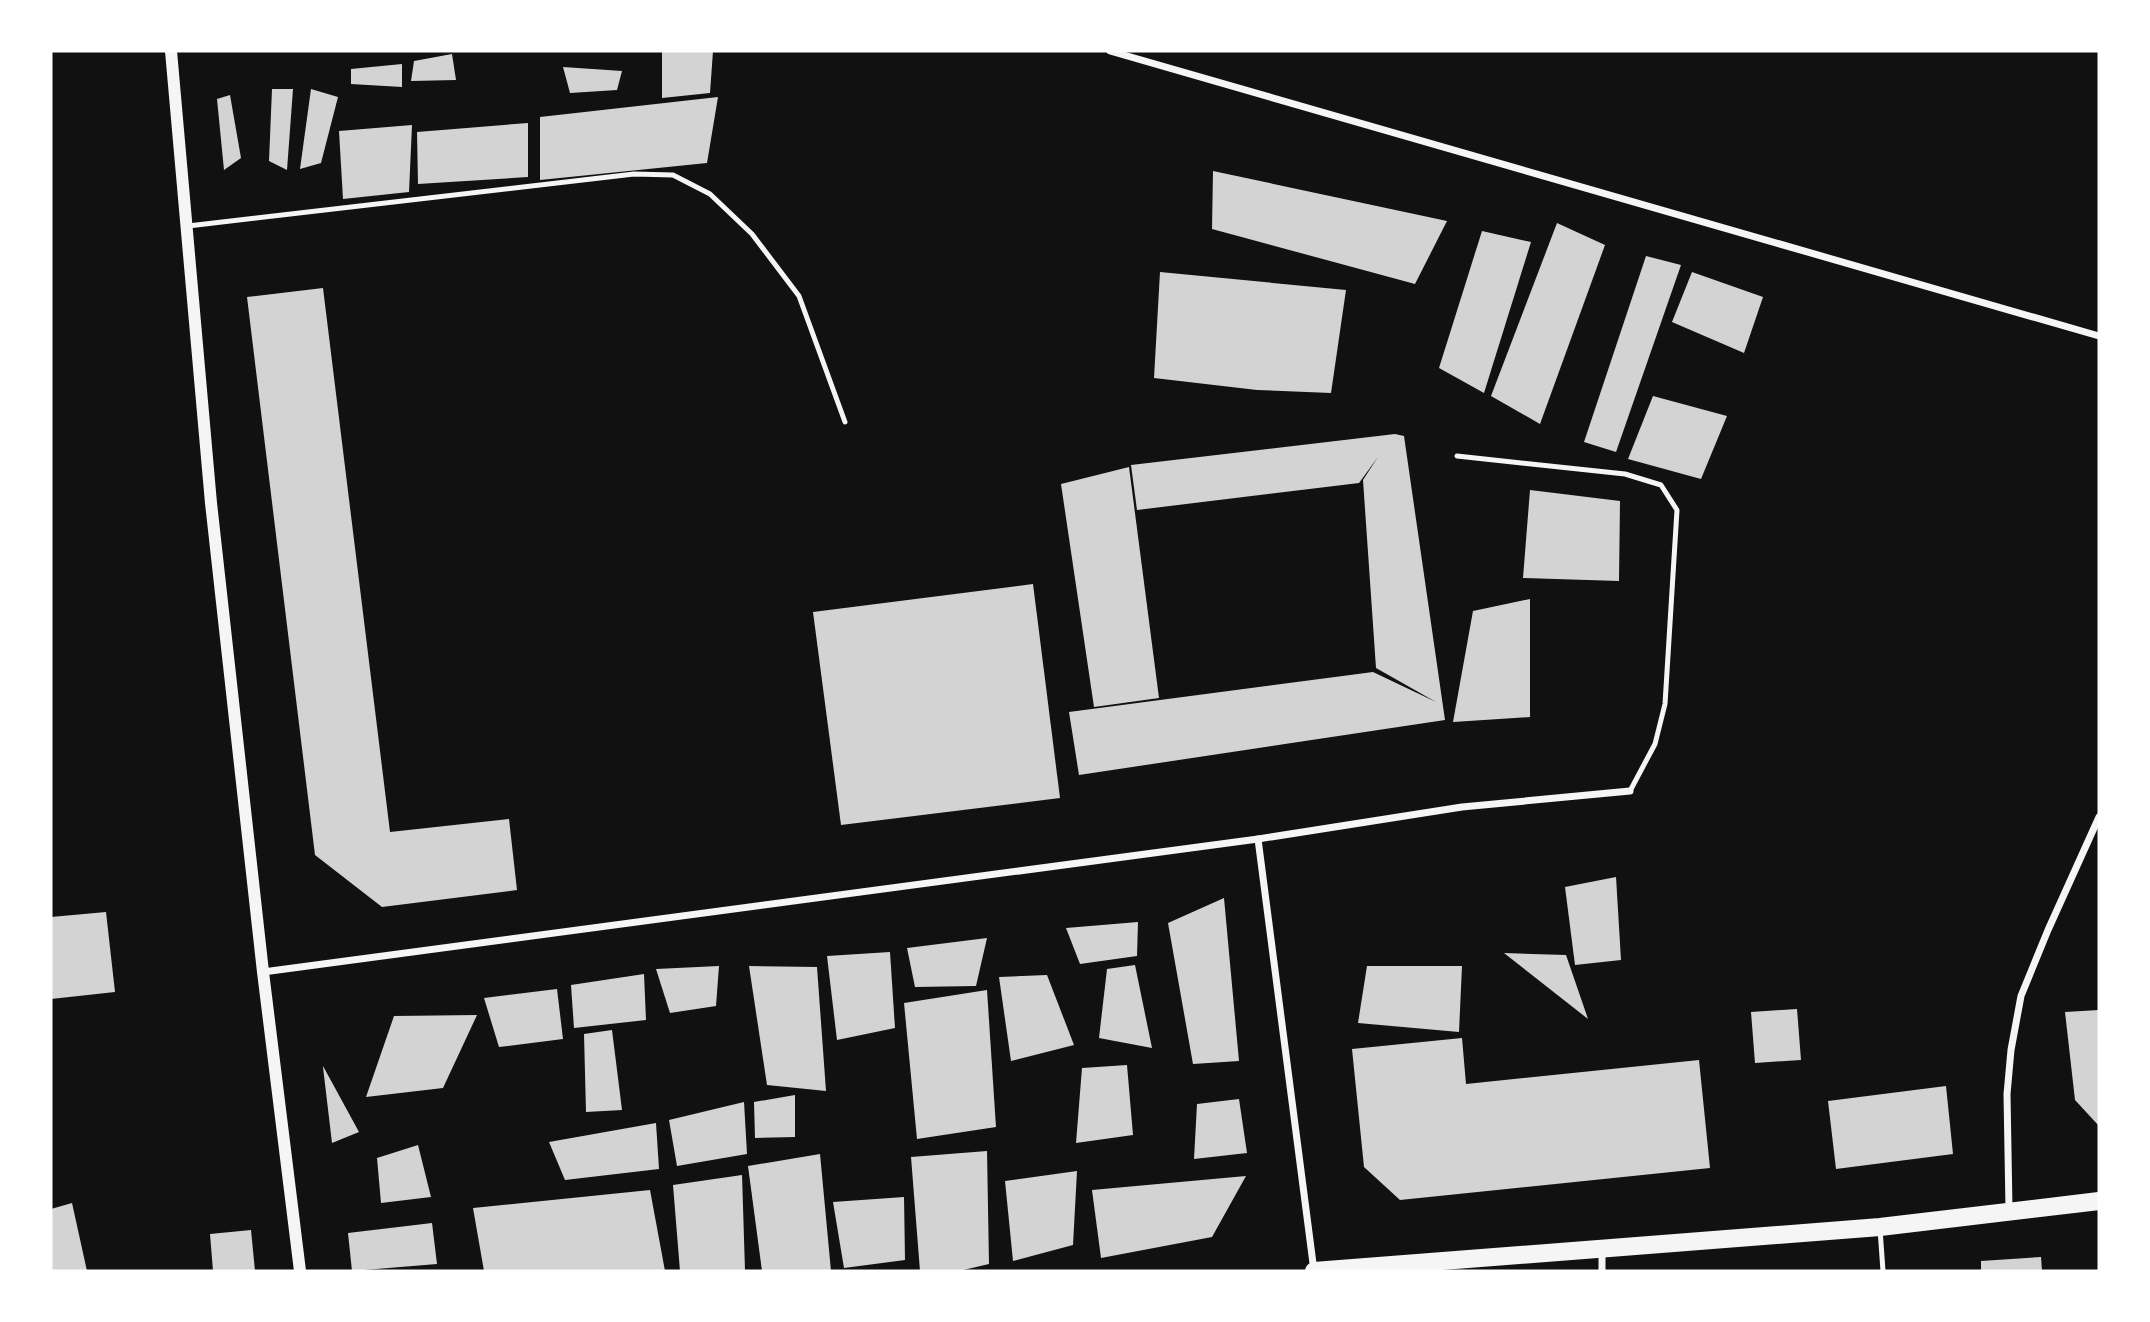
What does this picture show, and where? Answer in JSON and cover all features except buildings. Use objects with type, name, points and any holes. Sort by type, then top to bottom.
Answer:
[{"type":"main road","points":[[1314,1271],[1880,1227],[2099,1201]]},
{"type":"street","points":[[171,51],[211,503],[263,972],[300,1271]]},
{"type":"street","points":[[1110,51],[2099,336]]},
{"type":"street","points":[[263,972],[1258,839],[1462,807],[1630,791]]},
{"type":"street","points":[[2009,1210],[2007,1094],[2011,1050],[2021,996],[2099,817]]},
{"type":"street","points":[[1258,839],[1314,1271]]},
{"type":"street","points":[[1602,1247],[1602,1271]]},
{"type":"lane","points":[[188,226],[634,174],[673,175],[710,194],[752,234],[799,296],[845,422]]},
{"type":"lane","points":[[1457,456],[1625,474],[1661,485],[1676,510],[1664,704],[1655,744],[1630,791]]},
{"type":"lane","points":[[1880,1227],[1883,1271]]}]
